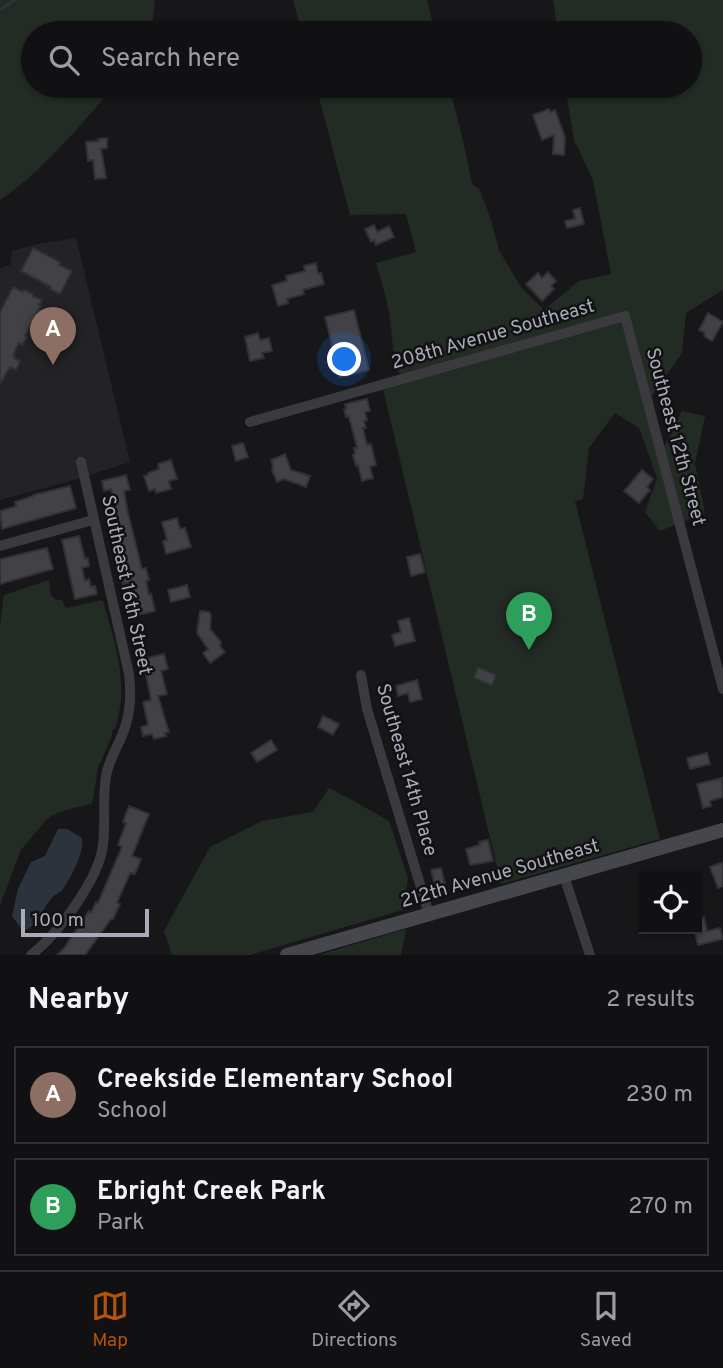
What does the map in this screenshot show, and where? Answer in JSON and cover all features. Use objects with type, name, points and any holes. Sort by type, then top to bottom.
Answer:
[{"type":"street","name":"208th Avenue Southeast","points":[[250,422],[625,316]]},
{"type":"street","name":"Southeast 12th Street","points":[[625,316],[723,689]]},
{"type":"street","name":"Southeast 16th Street","points":[[31,955],[71,911],[97,869],[105,825],[106,775],[125,727],[131,690],[126,657],[81,462]]},
{"type":"street","points":[[0,546],[93,520]]},
{"type":"street","name":"Southeast 14th Place","points":[[361,675],[367,709],[429,914]]},
{"type":"street","name":"212th Avenue Southeast","points":[[287,955],[723,830]]},
{"type":"street","points":[[564,876],[590,955]]},
{"type":"shaded area","points":[[0,0],[155,0],[152,21],[21,21],[21,98],[104,98],[46,162],[0,200]]},
{"type":"shaded area","points":[[293,0],[427,0],[432,21],[299,21]]},
{"type":"shaded area","points":[[553,0],[723,0],[723,290],[686,313],[682,353],[652,396],[664,447],[682,411],[705,416],[695,463],[705,513],[660,531],[645,512],[657,478],[639,428],[615,413],[589,448],[583,499],[575,501],[660,839],[501,884],[383,389],[404,383],[397,365],[388,307],[376,263],[416,252],[406,214],[350,215],[319,98],[452,98],[472,184],[479,189],[499,250],[521,287],[544,310],[579,281],[611,274],[593,180],[574,140],[567,98],[702,98],[702,21],[556,21]]},
{"type":"shaded area","points":[[76,238],[130,462],[0,500],[0,268],[10,265],[12,251]]},
{"type":"shaded area","points":[[49,580],[51,595],[56,600],[62,600],[66,608],[103,600],[119,664],[119,712],[115,729],[112,730],[98,768],[91,804],[69,809],[46,820],[21,850],[0,905],[0,625],[4,595]]},
{"type":"shaded area","points":[[329,788],[389,821],[408,878],[403,910],[250,955],[172,955],[164,931],[210,847],[262,821],[313,812]]},
{"type":"shaded area","points":[[58,829],[67,829],[82,838],[79,857],[63,889],[52,897],[36,922],[23,931],[12,916],[18,889],[31,862],[45,856]]},
{"type":"shaded area","points":[[406,929],[401,955],[318,955]]},
{"type":"building","points":[[549,109],[550,112],[555,110],[565,137],[564,155],[553,154],[554,135],[542,140],[533,115]]},
{"type":"building","points":[[107,138],[107,148],[101,149],[106,178],[95,179],[93,160],[88,161],[86,142]]},
{"type":"building","points":[[580,208],[584,224],[567,228],[565,221],[575,219],[573,210]]},
{"type":"building","points":[[374,225],[377,232],[389,226],[394,237],[376,245],[374,240],[371,242],[365,229]]},
{"type":"building","points":[[33,248],[72,271],[60,294],[21,271]]},
{"type":"building","points":[[316,263],[324,284],[303,290],[304,294],[287,299],[288,303],[278,306],[272,285],[287,281],[286,276],[305,271],[304,266]]},
{"type":"building","points":[[548,272],[556,281],[551,286],[554,289],[542,301],[526,284],[538,273],[542,278]]},
{"type":"building","points":[[13,287],[42,300],[25,336],[27,337],[22,345],[19,343],[13,355],[20,361],[16,370],[10,367],[0,384],[0,312]]},
{"type":"building","points":[[354,310],[369,370],[340,377],[325,317]]},
{"type":"building","points":[[708,313],[723,322],[712,341],[699,330]]},
{"type":"building","points":[[258,333],[260,340],[269,338],[272,351],[262,353],[264,358],[250,361],[245,337]]},
{"type":"building","points":[[367,399],[370,411],[365,412],[366,428],[363,428],[367,445],[371,444],[376,465],[370,467],[373,478],[362,481],[353,455],[354,448],[357,448],[351,424],[344,410],[345,404]]},
{"type":"building","points":[[243,443],[248,457],[236,461],[232,446]]},
{"type":"building","points":[[285,454],[291,470],[310,476],[306,487],[284,479],[277,482],[271,460]]},
{"type":"building","points":[[171,460],[177,479],[169,481],[171,489],[156,493],[155,489],[149,491],[144,476],[159,469],[158,464]]},
{"type":"building","points":[[642,470],[653,479],[647,487],[650,490],[639,503],[624,491]]},
{"type":"building","points":[[126,475],[130,490],[124,491],[128,513],[142,569],[146,568],[149,580],[146,581],[155,611],[134,616],[130,599],[136,598],[132,582],[123,584],[115,555],[118,554],[109,504],[114,503],[111,489],[104,491],[102,481]]},
{"type":"building","points":[[70,486],[76,508],[2,529],[0,511],[16,506],[15,502],[33,495]]},
{"type":"building","points":[[177,518],[180,529],[185,528],[191,547],[166,554],[163,541],[167,540],[162,522]]},
{"type":"building","points":[[79,536],[85,559],[88,558],[89,566],[82,568],[85,581],[89,579],[97,594],[75,599],[62,540]]},
{"type":"building","points":[[47,548],[53,569],[0,584],[0,559]]},
{"type":"building","points":[[420,554],[425,572],[411,576],[407,557]]},
{"type":"building","points":[[187,585],[190,597],[171,602],[168,590]]},
{"type":"building","points":[[200,611],[209,612],[211,615],[210,629],[221,642],[220,646],[225,652],[210,663],[203,653],[208,649],[197,633]]},
{"type":"building","points":[[409,618],[415,641],[395,646],[392,635],[401,632],[398,621]]},
{"type":"building","points":[[164,654],[168,669],[161,671],[167,694],[158,696],[169,732],[165,733],[166,736],[154,739],[152,734],[143,736],[141,727],[148,725],[143,702],[151,700],[143,659]]},
{"type":"building","points":[[478,667],[496,675],[492,686],[474,678]]},
{"type":"building","points":[[417,680],[422,699],[410,702],[408,693],[398,696],[396,686]]},
{"type":"building","points":[[323,716],[339,724],[333,735],[318,727]]},
{"type":"building","points":[[271,740],[277,750],[257,762],[251,753]]},
{"type":"building","points":[[707,753],[710,764],[690,769],[687,758]]},
{"type":"building","points":[[722,778],[723,797],[710,801],[711,806],[703,808],[697,784]]},
{"type":"building","points":[[129,806],[149,814],[132,856],[141,859],[135,874],[130,873],[113,919],[85,955],[57,955],[89,911],[91,913],[96,902],[98,903],[122,847],[118,845]]},
{"type":"building","points":[[488,840],[493,861],[470,865],[466,849]]},
{"type":"building","points":[[723,863],[723,886],[718,888],[710,867]]},
{"type":"building","points":[[441,868],[446,887],[436,890],[431,870]]},
{"type":"building","points":[[702,918],[707,931],[720,928],[723,939],[698,945],[695,934],[702,934]]},
{"type":"waterway","points":[[0,10],[15,0]]},
{"type":"place","name":"Creekside Elementary School","points":[[53,365]]},
{"type":"place","name":"Ebright Creek Park","points":[[529,650]]}]
